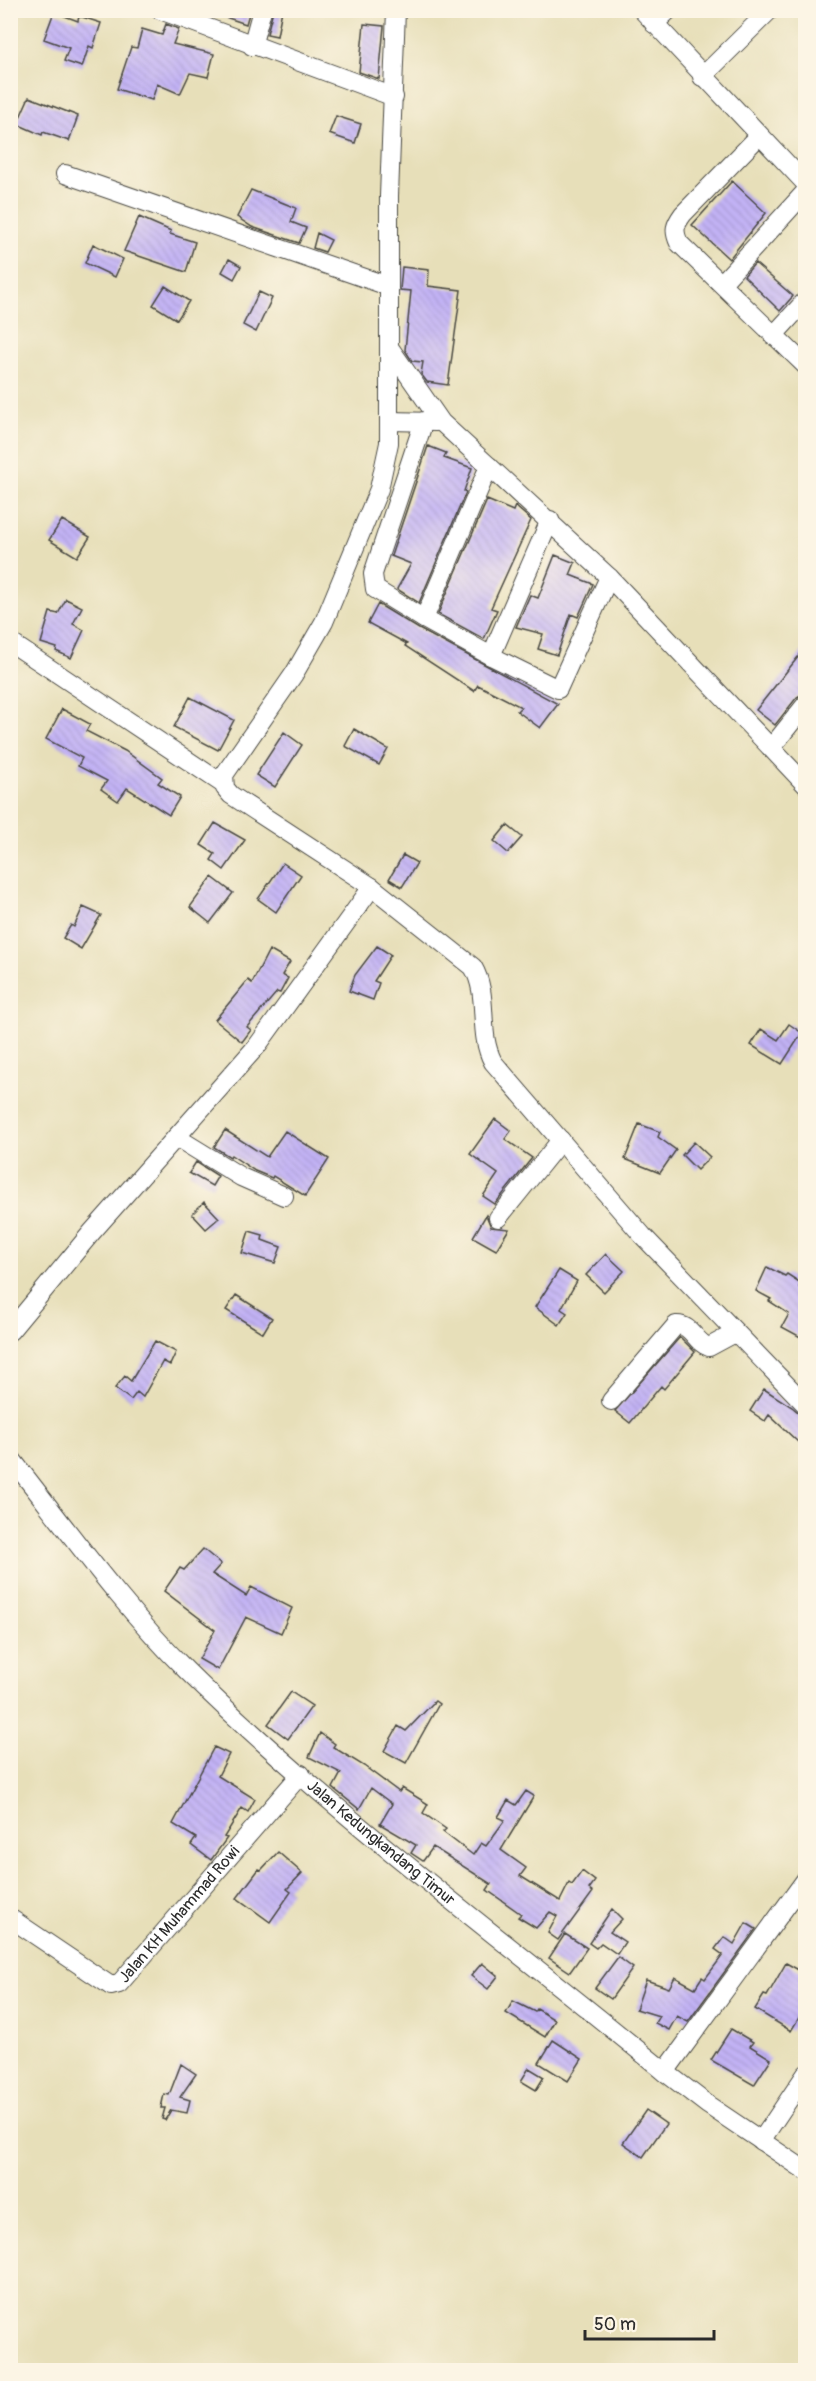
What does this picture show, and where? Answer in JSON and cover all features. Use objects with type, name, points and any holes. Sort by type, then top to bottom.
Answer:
[{"type":"street","points":[[160,10],[394,97]]},
{"type":"street","points":[[252,46],[262,10]]},
{"type":"street","points":[[224,784],[224,775],[294,674],[324,622],[380,489],[387,460],[388,286],[396,10]]},
{"type":"street","points":[[669,10],[648,17],[702,77],[806,184]]},
{"type":"street","points":[[702,77],[770,10]]},
{"type":"street","points":[[759,136],[675,225],[675,234],[679,243],[806,366]]},
{"type":"street","points":[[65,174],[388,286]]},
{"type":"street","points":[[722,283],[806,191]]},
{"type":"street","points":[[773,336],[806,300]]},
{"type":"street","points":[[389,347],[432,421],[489,466],[550,520],[609,577],[771,748],[803,776]]},
{"type":"street","points":[[389,421],[432,421]]},
{"type":"street","points":[[432,421],[372,579],[375,589],[491,657],[559,689],[609,577]]},
{"type":"street","points":[[424,619],[489,466]]},
{"type":"street","points":[[491,657],[550,520]]},
{"type":"street","points":[[10,642],[224,784],[231,795],[372,887],[474,967],[481,981],[486,1049],[493,1062],[643,1236],[806,1405]]},
{"type":"street","points":[[771,748],[806,704]]},
{"type":"street","points":[[10,1331],[92,1232],[257,1046],[372,887]]},
{"type":"street","points":[[177,1137],[241,1177],[284,1196]]},
{"type":"street","points":[[498,1218],[561,1140]]},
{"type":"street","points":[[610,1401],[676,1325],[687,1327],[705,1346],[709,1347],[735,1333]]},
{"type":"street","name":"Jalan Kedungkandang Timur","points":[[10,1457],[153,1635],[188,1671],[301,1774],[665,2072],[806,2171]]},
{"type":"street","name":"Jalan KH Muhammad Rowi","points":[[10,1918],[111,1986],[119,1984],[301,1774]]},
{"type":"street","points":[[665,2072],[806,1879]]},
{"type":"street","points":[[761,2141],[806,2074]]},
{"type":"building","points":[[213,10],[250,10],[246,24],[213,13]]},
{"type":"building","points":[[273,10],[282,10],[277,36],[267,34]]},
{"type":"building","points":[[54,12],[78,21],[79,16],[101,23],[93,48],[89,46],[82,67],[64,61],[69,48],[44,39]]},
{"type":"building","points":[[166,24],[179,29],[173,44],[214,54],[208,77],[190,73],[180,94],[157,84],[152,100],[117,89],[131,47],[137,48],[142,29],[162,35]]},
{"type":"building","points":[[364,24],[384,26],[379,79],[359,72]]},
{"type":"building","points":[[29,97],[78,116],[69,141],[43,132],[42,135],[17,124]]},
{"type":"building","points":[[336,116],[361,124],[355,143],[329,134]]},
{"type":"building","points":[[732,181],[766,213],[729,259],[692,225]]},
{"type":"building","points":[[251,190],[296,208],[291,222],[306,228],[299,243],[252,227],[237,217]]},
{"type":"building","points":[[139,217],[171,231],[170,234],[195,242],[186,272],[124,251]]},
{"type":"building","points":[[317,233],[331,240],[325,252],[313,248]]},
{"type":"building","points":[[93,244],[123,259],[115,277],[85,263]]},
{"type":"building","points":[[229,259],[241,266],[234,279],[222,272]]},
{"type":"building","points":[[755,263],[793,296],[780,311],[744,276]]},
{"type":"building","points":[[402,267],[429,270],[428,286],[461,290],[448,385],[427,382],[421,374],[423,362],[412,361],[405,350],[411,291],[400,290]]},
{"type":"building","points":[[165,286],[189,301],[177,320],[153,305]]},
{"type":"building","points":[[259,292],[272,298],[256,332],[243,325]]},
{"type":"building","points":[[428,446],[446,453],[444,458],[472,468],[464,491],[466,492],[419,603],[397,589],[411,564],[391,556]]},
{"type":"building","points":[[487,500],[513,511],[515,506],[531,520],[491,608],[497,610],[484,639],[438,614]]},
{"type":"building","points":[[62,520],[90,537],[77,557],[49,540]]},
{"type":"building","points":[[555,555],[575,563],[570,575],[593,584],[578,617],[571,614],[557,655],[538,649],[543,634],[516,627],[530,595],[538,598]]},
{"type":"building","points":[[66,599],[82,607],[73,624],[84,630],[71,658],[56,651],[57,648],[41,643],[50,612],[58,614]]},
{"type":"building","points":[[378,604],[419,629],[558,704],[540,728],[517,711],[521,707],[478,685],[474,691],[405,646],[407,644],[368,623]]},
{"type":"building","points":[[806,647],[806,692],[797,697],[775,725],[756,710]]},
{"type":"building","points":[[190,697],[234,720],[218,750],[174,727]]},
{"type":"building","points":[[62,709],[90,724],[86,731],[125,751],[162,778],[158,783],[180,797],[169,815],[127,788],[118,801],[101,789],[107,781],[78,766],[82,758],[46,739]]},
{"type":"building","points":[[354,729],[388,749],[379,765],[345,746]]},
{"type":"building","points":[[284,732],[302,745],[275,787],[256,775]]},
{"type":"building","points":[[215,823],[245,840],[224,870],[211,860],[215,854],[201,845]]},
{"type":"building","points":[[507,825],[522,837],[508,853],[494,841]]},
{"type":"building","points":[[403,855],[417,863],[402,887],[389,879]]},
{"type":"building","points":[[283,863],[301,875],[276,912],[258,899]]},
{"type":"building","points":[[212,877],[233,893],[210,923],[190,907]]},
{"type":"building","points":[[83,907],[101,915],[81,949],[63,938],[71,925],[74,927]]},
{"type":"building","points":[[377,946],[391,955],[374,981],[379,983],[373,1000],[349,991],[355,975]]},
{"type":"building","points":[[269,950],[290,962],[282,975],[288,978],[280,993],[277,992],[247,1027],[251,1030],[242,1042],[215,1020],[248,980],[252,983]]},
{"type":"building","points":[[789,1024],[802,1033],[782,1064],[751,1045],[761,1029],[778,1040]]},
{"type":"building","points":[[495,1119],[511,1131],[505,1139],[532,1158],[495,1204],[483,1196],[498,1174],[470,1154]]},
{"type":"building","points":[[639,1124],[660,1132],[658,1137],[676,1150],[660,1173],[625,1159]]},
{"type":"building","points":[[225,1130],[267,1157],[285,1131],[329,1159],[305,1196],[273,1176],[272,1178],[255,1171],[214,1147]]},
{"type":"building","points":[[694,1142],[710,1157],[697,1170],[682,1155]]},
{"type":"building","points":[[196,1162],[218,1176],[212,1186],[189,1173]]},
{"type":"building","points":[[204,1202],[219,1218],[206,1229],[192,1214]]},
{"type":"building","points":[[486,1215],[491,1227],[509,1229],[496,1250],[473,1237]]},
{"type":"building","points":[[249,1231],[263,1235],[262,1240],[281,1247],[275,1263],[242,1253]]},
{"type":"building","points":[[606,1254],[624,1271],[604,1292],[586,1275]]},
{"type":"building","points":[[767,1267],[785,1276],[787,1274],[801,1283],[799,1287],[806,1290],[806,1340],[782,1327],[789,1314],[769,1301],[771,1299],[756,1291]]},
{"type":"building","points":[[559,1270],[577,1281],[561,1309],[567,1313],[559,1325],[535,1307]]},
{"type":"building","points":[[236,1295],[272,1318],[263,1333],[226,1310]]},
{"type":"building","points":[[680,1337],[695,1352],[664,1389],[661,1386],[630,1423],[615,1411]]},
{"type":"building","points":[[155,1341],[176,1352],[170,1365],[163,1361],[143,1397],[137,1392],[131,1400],[115,1388],[125,1376],[131,1381]]},
{"type":"building","points":[[764,1389],[806,1419],[806,1434],[798,1442],[769,1415],[765,1421],[750,1411]]},
{"type":"building","points":[[203,1549],[221,1564],[212,1574],[246,1596],[251,1587],[292,1608],[281,1633],[246,1617],[218,1670],[199,1659],[215,1630],[164,1591],[180,1568],[184,1570]]},
{"type":"building","points":[[291,1692],[312,1706],[288,1739],[268,1724]]},
{"type":"building","points":[[435,1701],[439,1704],[406,1763],[384,1751],[398,1726],[406,1731]]},
{"type":"building","points":[[320,1733],[335,1744],[333,1747],[399,1792],[402,1788],[428,1804],[423,1813],[446,1829],[443,1832],[473,1855],[481,1843],[486,1846],[505,1820],[498,1817],[508,1800],[516,1805],[526,1791],[534,1796],[501,1850],[526,1868],[520,1876],[560,1901],[569,1883],[572,1885],[582,1871],[595,1881],[589,1889],[593,1892],[558,1940],[548,1933],[557,1916],[550,1912],[536,1928],[518,1917],[521,1914],[487,1890],[491,1884],[433,1847],[423,1861],[411,1853],[416,1845],[380,1824],[392,1804],[371,1788],[359,1809],[333,1788],[341,1773],[309,1757]]},
{"type":"building","points":[[214,1747],[229,1754],[218,1776],[255,1799],[248,1812],[242,1808],[224,1837],[227,1838],[211,1860],[191,1845],[196,1838],[173,1824]]},
{"type":"building","points":[[278,1852],[302,1873],[287,1889],[291,1892],[270,1922],[237,1898],[259,1869],[261,1870]]},
{"type":"building","points":[[612,1909],[622,1919],[610,1932],[625,1942],[617,1954],[601,1943],[596,1948],[589,1943]]},
{"type":"building","points":[[746,1923],[756,1929],[688,2022],[677,2016],[669,2030],[655,2023],[659,2016],[636,2009],[646,1980],[669,1988],[675,1977],[695,1988],[702,1977],[705,1979],[723,1955],[715,1949],[724,1937],[734,1944]]},
{"type":"building","points":[[565,1934],[587,1948],[570,1972],[549,1958]]},
{"type":"building","points":[[618,1957],[633,1968],[611,1999],[595,1988]]},
{"type":"building","points":[[482,1963],[498,1976],[488,1989],[471,1976]]},
{"type":"building","points":[[786,1963],[806,1974],[806,2006],[791,2031],[755,2009],[764,1995],[767,1996]]},
{"type":"building","points":[[513,2001],[535,2012],[537,2009],[555,2020],[545,2037],[506,2013]]},
{"type":"building","points":[[731,2029],[753,2042],[750,2046],[771,2059],[754,2085],[711,2060]]},
{"type":"building","points":[[553,2040],[582,2059],[568,2081],[539,2063]]},
{"type":"building","points":[[181,2064],[196,2074],[180,2097],[190,2100],[187,2113],[171,2110],[165,2120],[162,2119],[165,2108],[161,2108],[164,2094],[169,2095]]},
{"type":"building","points":[[529,2068],[544,2077],[536,2090],[521,2081]]},
{"type":"building","points":[[646,2110],[666,2124],[643,2157],[623,2143]]}]
